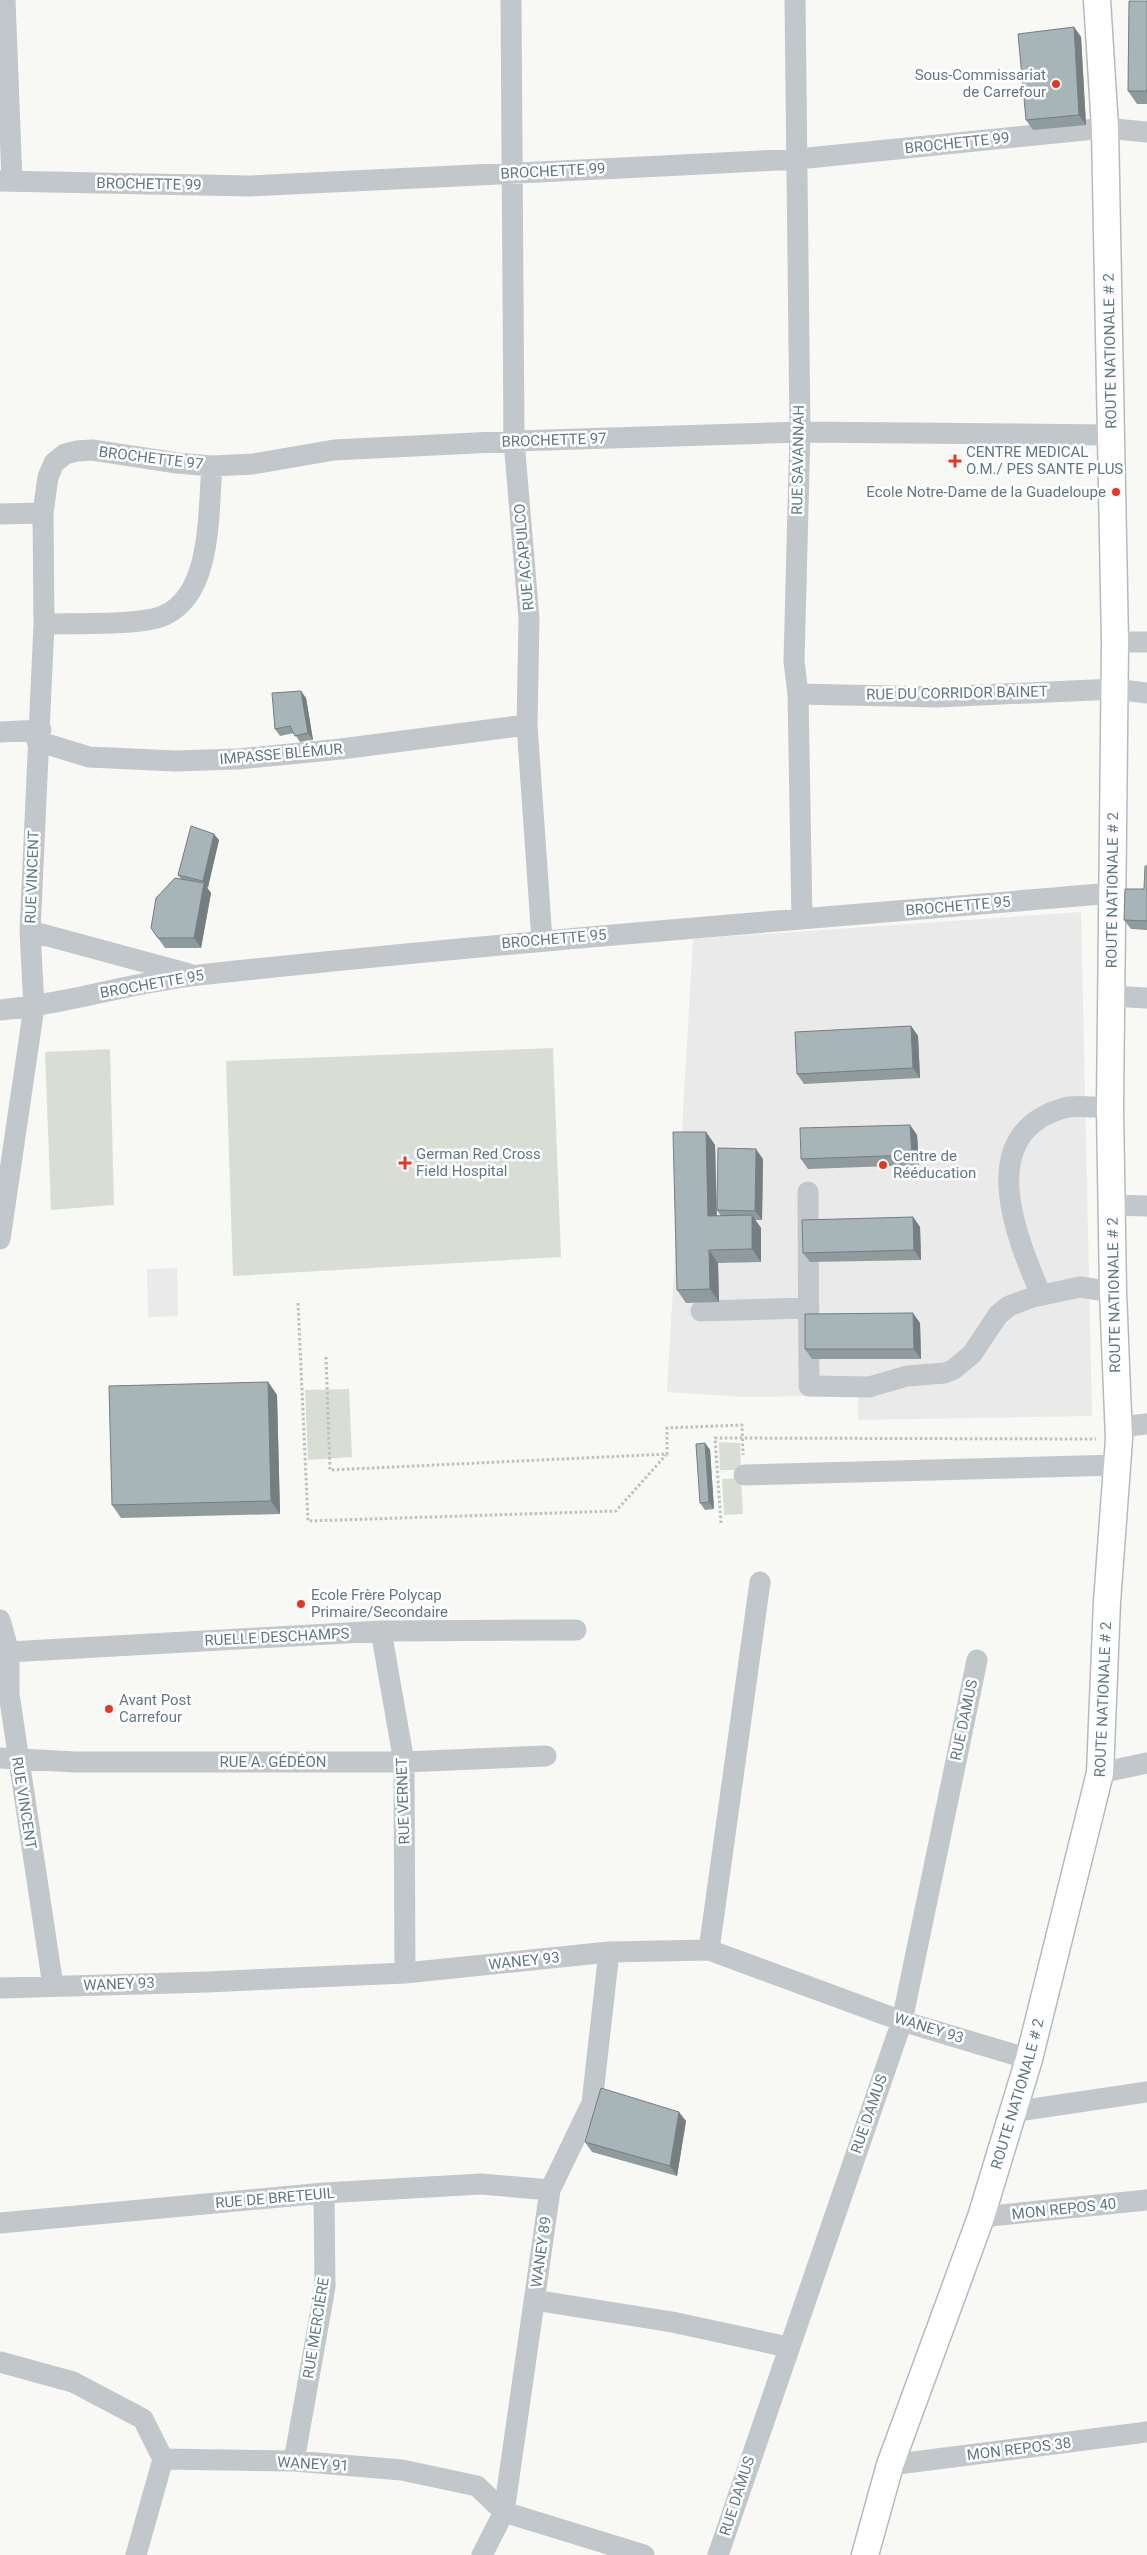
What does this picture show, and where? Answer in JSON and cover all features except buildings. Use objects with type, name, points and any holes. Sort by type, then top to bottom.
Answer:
[{"type":"main road","name":"ROUTE NATIONALE # 2","points":[[865,2555],[890,2465],[981,2218],[1011,2112],[1029,2059],[1100,1773],[1107,1602],[1118,1465],[1118,1433],[1113,1292],[1110,1108],[1116,642],[1105,128],[1097,0]]},
{"type":"street","points":[[5,0],[6,181]]},
{"type":"street","name":"RUE ACAPULCO","points":[[511,0],[514,441],[529,619],[526,725],[542,940]]},
{"type":"street","name":"RUE SAVANNAH","points":[[795,0],[800,432],[794,661],[798,694],[802,919]]},
{"type":"street","name":"BROCHETTE 99","points":[[6,181],[250,186],[798,159],[1105,128],[1147,132]]},
{"type":"street","name":"BROCHETTE 97","points":[[43,513],[48,477],[54,463],[65,454],[77,450],[212,466],[253,464],[334,450],[514,441],[800,432],[1111,435]]},
{"type":"street","points":[[44,624],[145,621],[165,616],[176,609],[198,577],[204,558],[212,466]]},
{"type":"street","points":[[0,514],[43,513]]},
{"type":"street","name":"RUE VINCENT","points":[[0,1239],[34,1007],[30,931],[44,624],[43,513]]},
{"type":"street","points":[[1116,642],[1147,642]]},
{"type":"street","name":"RUE DU CORRIDOR BAINET","points":[[798,694],[937,697],[1115,689],[1147,693]]},
{"type":"street","name":"IMPASSE BLÉMUR","points":[[0,732],[39,736],[89,757],[130,761],[184,761],[238,759],[342,749],[526,725]]},
{"type":"street","name":"BROCHETTE 95","points":[[0,1010],[34,1007],[194,975],[542,940],[1112,893]]},
{"type":"street","points":[[30,931],[194,975]]},
{"type":"street","points":[[1110,996],[1147,998]]},
{"type":"street","points":[[1041,1295],[1021,1248],[1011,1207],[1008,1183],[1010,1162],[1018,1141],[1032,1124],[1065,1108],[1110,1108]]},
{"type":"street","points":[[808,1192],[809,1386],[870,1387],[907,1376],[945,1373],[954,1369],[972,1354],[998,1315],[1009,1306],[1041,1295],[1080,1287],[1113,1292]]},
{"type":"street","points":[[1112,1205],[1147,1206]]},
{"type":"street","points":[[701,1311],[809,1308]]},
{"type":"street","points":[[1118,1433],[1147,1424]]},
{"type":"street","points":[[744,1474],[1118,1465]]},
{"type":"street","points":[[709,1950],[760,1582]]},
{"type":"street","name":"RUE VINCENT","points":[[0,1620],[9,1652],[9,1759],[52,1986]]},
{"type":"street","name":"RUELLE DESCHAMPS","points":[[9,1652],[381,1631],[576,1630]]},
{"type":"street","name":"RUE VERNET","points":[[381,1631],[404,1762],[405,1972]]},
{"type":"street","name":"RUE DAMUS","points":[[718,2555],[902,2020],[977,1660]]},
{"type":"street","name":"RUE A. GÉDÉON","points":[[9,1759],[404,1762],[546,1756]]},
{"type":"street","points":[[1100,1773],[1147,1763]]},
{"type":"street","name":"WANEY 93","points":[[0,1988],[405,1972],[609,1952],[709,1950],[902,2020],[1029,2059]]},
{"type":"street","name":"WANEY 89","points":[[482,2555],[504,2512],[550,2190],[592,2103],[609,1952]]},
{"type":"street","points":[[1011,2112],[1147,2092]]},
{"type":"street","name":"RUE DE BRETEUIL","points":[[0,2223],[324,2194],[481,2184],[550,2190]]},
{"type":"street","name":"RUE MERCIÈRE","points":[[294,2461],[325,2287],[324,2194]]},
{"type":"street","name":"MON REPOS 40","points":[[981,2218],[1147,2200]]},
{"type":"street","points":[[534,2300],[672,2322],[788,2348]]},
{"type":"street","points":[[0,2362],[73,2382],[142,2419],[163,2459],[136,2555]]},
{"type":"street","name":"MON REPOS 38","points":[[890,2465],[1147,2432]]},
{"type":"street","name":"WANEY 91","points":[[163,2459],[294,2461],[402,2470],[477,2486],[504,2512],[644,2555]]},
{"type":"path","points":[[298,1304],[308,1522],[616,1511],[667,1454],[667,1428],[742,1425]]},
{"type":"path","points":[[326,1358],[330,1470],[667,1454]]},
{"type":"path","points":[[721,1523],[715,1438],[1118,1433]]},
{"type":"shaded area","name":"Centre de Rééducation","points":[[1081,912],[1092,1416],[858,1420],[858,1395],[748,1397],[667,1392],[693,939]]},
{"type":"shaded area","points":[[553,1048],[561,1257],[233,1276],[226,1061]]},
{"type":"shaded area","points":[[110,1049],[114,1205],[51,1210],[45,1052]]},
{"type":"shaded area","points":[[177,1268],[178,1316],[148,1317],[147,1269]]},
{"type":"shaded area","points":[[349,1389],[352,1457],[308,1460],[305,1390]]},
{"type":"shaded area","points":[[719,1442],[740,1443],[741,1470],[720,1470]]},
{"type":"shaded area","points":[[741,1478],[743,1514],[724,1515],[722,1479]]},
{"type":"place","name":"Sous-Commissariat de Carrefour","points":[[1056,84]]},
{"type":"place","name":"CENTRE MEDICAL O.M./ PES SANTE PLUS","points":[[955,461]]},
{"type":"place","name":"Ecole Notre-Dame de la Guadeloupe","points":[[1116,492]]},
{"type":"place","name":"German Red Cross Field Hospital","points":[[405,1163]]},
{"type":"place","name":"Centre de Rééducation","points":[[883,1165]]},
{"type":"place","name":"Ecole Frère Polycap Primaire/Secondaire","points":[[301,1604]]},
{"type":"place","name":"Avant Post Carrefour","points":[[109,1709]]}]
